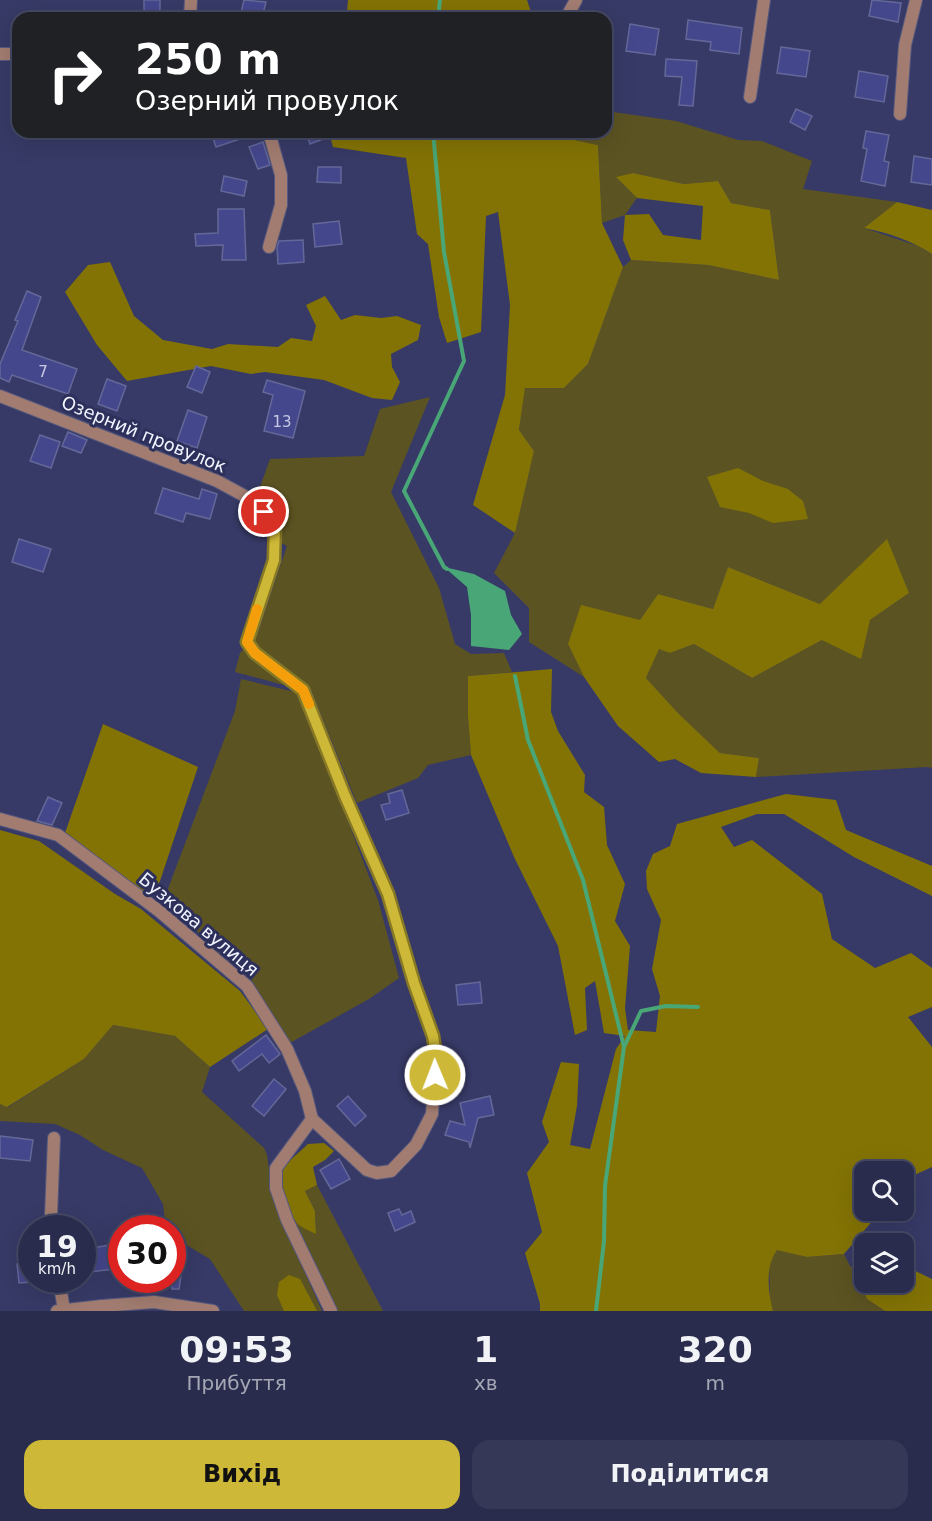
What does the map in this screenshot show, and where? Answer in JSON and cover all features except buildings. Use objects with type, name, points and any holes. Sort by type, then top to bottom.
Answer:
[{"type":"street","points":[[750,97],[764,0]]},
{"type":"street","points":[[900,114],[905,45],[916,0]]},
{"type":"street","points":[[269,247],[281,205],[281,175],[271,138]]},
{"type":"street","name":"Озерний провулок","points":[[0,396],[217,481],[252,500],[275,524],[274,560],[247,642],[255,653],[303,690],[345,796],[388,894],[414,983],[433,1036],[436,1056],[432,1114],[416,1145],[391,1171],[377,1173],[367,1170],[312,1119]]},
{"type":"street","name":"Бузкова вулиця","points":[[0,819],[58,835],[159,911],[247,986],[287,1049],[305,1091],[312,1119]]},
{"type":"street","points":[[312,1119],[276,1168],[276,1188],[287,1220],[331,1311]]},
{"type":"street","points":[[51,1215],[54,1138]]},
{"type":"street","points":[[59,1293],[60,1310],[102,1309],[154,1302],[213,1311]]},
{"type":"shaded area","points":[[348,0],[527,0],[531,12],[346,12]]},
{"type":"shaded area","points":[[612,112],[676,121],[738,140],[762,141],[812,161],[803,189],[897,202],[864,228],[918,246],[932,254],[932,768],[756,777],[759,758],[720,753],[678,713],[646,678],[659,648],[670,653],[694,644],[752,678],[822,640],[870,620],[909,593],[820,604],[728,567],[713,609],[658,594],[640,620],[568,644],[584,677],[529,642],[529,608],[494,573],[515,533],[534,451],[519,430],[525,387],[564,388],[588,364],[623,267],[631,260],[708,265],[779,280],[770,210],[731,203],[718,181],[684,184],[633,173],[617,178],[637,198],[625,215],[602,223],[598,145],[565,138],[612,138]]},
{"type":"shaded area","points":[[331,138],[565,138],[598,145],[602,223],[623,267],[588,364],[564,388],[525,388],[519,430],[534,451],[515,533],[473,505],[505,395],[510,305],[498,212],[486,216],[481,332],[447,343],[439,317],[428,244],[417,234],[406,158],[333,147]]},
{"type":"shaded area","points":[[633,173],[684,184],[718,181],[731,203],[770,210],[779,280],[708,265],[631,260],[623,240],[625,215],[649,214],[663,235],[701,240],[703,206],[637,198],[616,177]]},
{"type":"shaded area","points":[[897,202],[932,210],[932,254],[899,238],[864,228]]},
{"type":"shaded area","points":[[110,262],[134,316],[163,340],[212,349],[228,344],[278,347],[291,338],[312,341],[316,326],[306,305],[325,296],[341,320],[355,315],[381,318],[397,316],[421,325],[418,340],[391,354],[392,367],[400,382],[392,400],[372,398],[324,380],[265,372],[251,374],[211,366],[127,381],[97,345],[65,292],[88,265]]},
{"type":"shaded area","points":[[430,397],[391,492],[439,588],[455,644],[471,654],[504,653],[512,672],[468,676],[471,755],[428,765],[418,778],[357,803],[311,690],[235,672],[240,653],[257,636],[287,546],[263,533],[260,487],[270,459],[364,456],[380,409]]},
{"type":"shaded area","points":[[738,468],[763,481],[788,489],[803,501],[808,519],[773,523],[749,513],[720,507],[707,477]]},
{"type":"shaded area","points":[[887,539],[909,593],[870,620],[861,659],[822,640],[752,678],[694,644],[670,653],[659,649],[646,678],[678,713],[720,753],[759,758],[756,777],[701,773],[675,759],[659,762],[618,726],[584,677],[568,644],[581,605],[640,620],[658,594],[713,609],[728,567],[820,604]]},
{"type":"shaded area","points":[[444,567],[474,574],[505,591],[511,615],[522,634],[509,650],[471,646],[471,615],[467,587]]},
{"type":"shaded area","points":[[552,669],[551,712],[558,731],[585,775],[584,792],[604,807],[607,845],[625,884],[615,921],[630,946],[625,1008],[628,1030],[656,1032],[660,996],[652,969],[661,920],[647,889],[646,871],[653,854],[670,846],[677,824],[786,794],[836,800],[846,830],[932,866],[932,896],[854,857],[784,814],[757,814],[721,827],[734,847],[752,840],[822,894],[832,939],[875,968],[911,953],[932,968],[932,1007],[908,1017],[932,1047],[932,1167],[914,1175],[914,1161],[854,1161],[854,1221],[872,1221],[862,1233],[854,1233],[854,1242],[844,1254],[807,1257],[777,1250],[769,1271],[773,1311],[540,1311],[525,1253],[542,1232],[527,1173],[549,1142],[542,1122],[561,1062],[579,1064],[577,1106],[570,1145],[590,1149],[616,1049],[625,1036],[604,1033],[595,981],[585,988],[587,1030],[575,1035],[558,946],[514,857],[471,755],[468,676]]},
{"type":"shaded area","points":[[241,679],[299,693],[378,900],[399,978],[369,999],[288,1044],[251,979],[207,943],[166,894],[235,711]]},
{"type":"shaded area","points":[[103,724],[198,767],[160,881],[149,898],[65,833]]},
{"type":"shaded area","points":[[0,830],[39,841],[115,894],[141,909],[240,991],[268,1029],[210,1067],[175,1036],[113,1025],[84,1059],[7,1107],[0,1104]]},
{"type":"shaded area","points":[[113,1025],[175,1036],[210,1067],[202,1092],[264,1148],[273,1199],[322,1311],[244,1311],[210,1259],[186,1245],[186,1215],[164,1215],[163,1204],[142,1168],[55,1124],[0,1121],[0,1104],[8,1107],[84,1059]]},
{"type":"shaded area","points":[[324,1143],[334,1151],[313,1167],[317,1185],[305,1191],[315,1211],[316,1234],[299,1225],[291,1214],[284,1200],[281,1178],[287,1165],[308,1144]]},
{"type":"shaded area","points":[[317,1185],[383,1311],[337,1311],[293,1218],[301,1226],[316,1233],[315,1211],[305,1191]]},
{"type":"shaded area","points":[[777,1249],[807,1257],[844,1254],[854,1274],[854,1293],[864,1293],[867,1299],[885,1311],[773,1311],[770,1299],[769,1260]]},
{"type":"shaded area","points":[[914,1270],[932,1279],[932,1311],[885,1311],[867,1299],[864,1293],[914,1293]]},
{"type":"shaded area","points":[[289,1275],[300,1279],[317,1311],[284,1311],[277,1295],[279,1282]]},
{"type":"waterway","points":[[439,12],[440,0]]},
{"type":"waterway","points":[[434,138],[444,252],[464,361],[404,491],[447,569]]},
{"type":"waterway","points":[[515,676],[528,740],[583,880],[624,1047],[605,1186],[604,1241],[596,1311]]},
{"type":"waterway","points":[[624,1047],[641,1011],[666,1006],[698,1007]]},
{"type":"slow traffic","points":[[257,609],[247,642],[255,653],[303,690],[309,704]]},
{"type":"route","points":[[264,512],[275,524],[274,560],[247,642],[255,653],[303,690],[345,796],[388,894],[414,983],[433,1036],[436,1056],[435,1075]]}]
